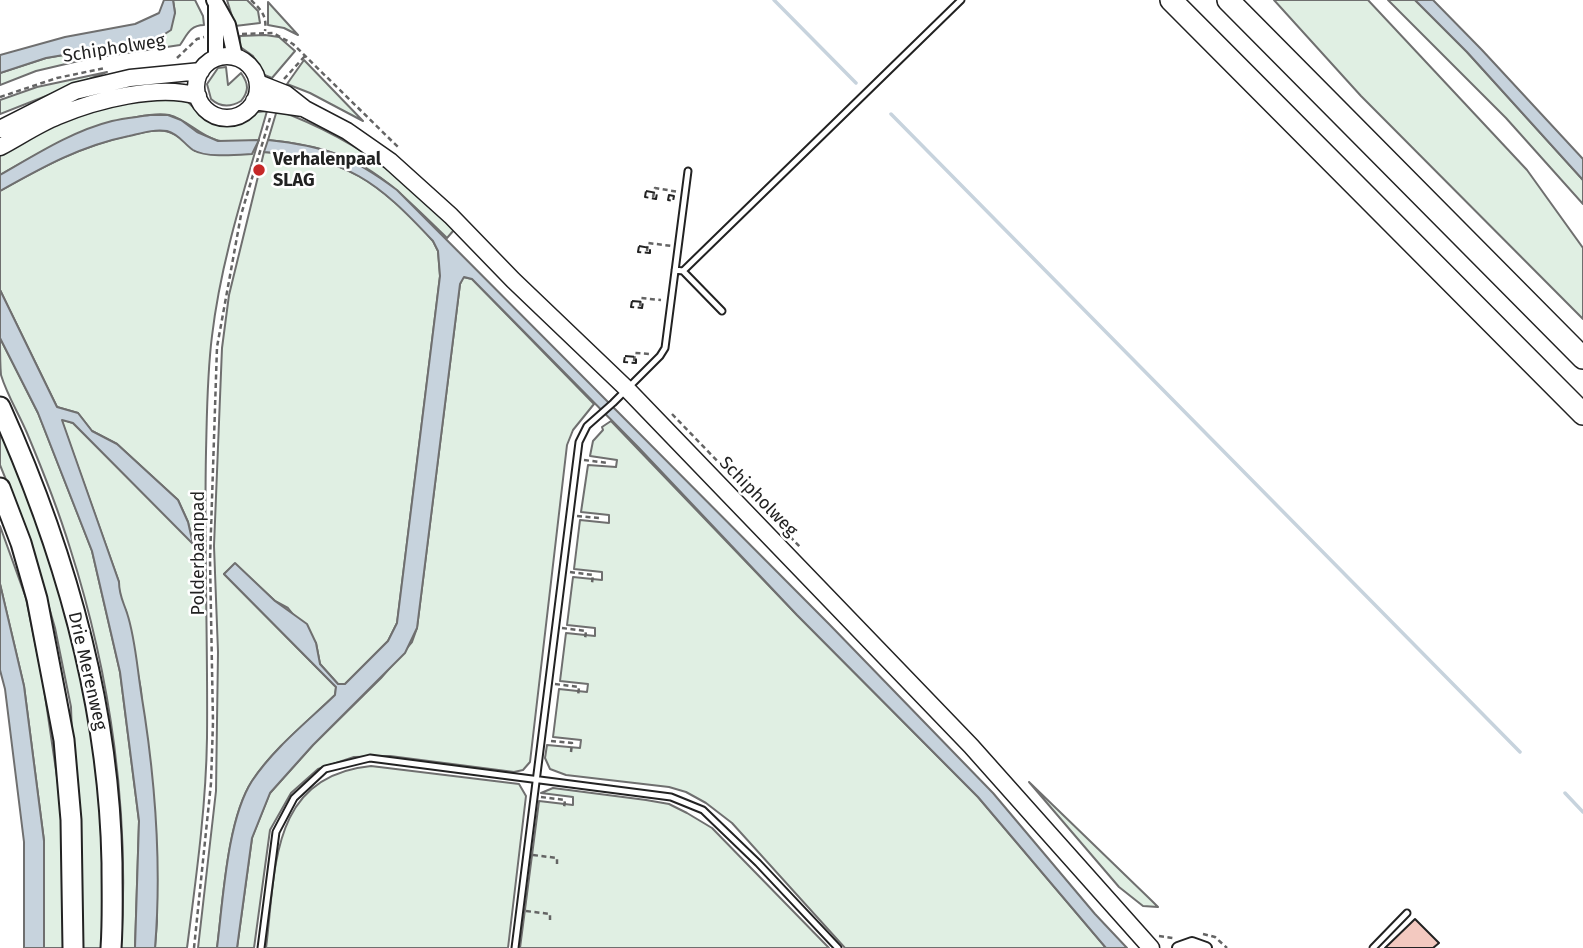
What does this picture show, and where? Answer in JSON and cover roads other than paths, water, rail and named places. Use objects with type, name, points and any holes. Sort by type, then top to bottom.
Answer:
[{"type":"highway","points":[[1171,0],[1583,414]]},
{"type":"highway","points":[[1228,0],[1583,358]]},
{"type":"highway","name":"Drie Merenweg","points":[[0,407],[24,459],[61,564],[92,677],[103,743],[110,814],[111,948]]},
{"type":"highway","name":"Drie Merenweg","points":[[0,488],[37,599],[64,740],[72,831],[73,948]]},
{"type":"main road","points":[[235,57],[253,69],[258,83],[254,102],[248,109],[229,117],[210,112],[198,96],[197,79],[201,71],[216,58],[235,57]]},
{"type":"main road","name":"Schipholweg","points":[[0,129],[75,91],[130,78],[201,71]]},
{"type":"main road","name":"Schipholweg","points":[[258,83],[286,94],[305,109],[347,131],[411,178],[627,388],[980,755],[1151,948]]},
{"type":"main road","points":[[0,147],[57,116],[88,106],[132,95],[185,92],[198,96]]},
{"type":"main road","name":"Schipholweg","points":[[254,102],[305,109]]},
{"type":"street","points":[[215,2],[223,36],[235,57]]},
{"type":"street","points":[[216,58],[223,36]]},
{"type":"street","points":[[1178,948],[1192,943],[1206,948]]},
{"type":"lane","points":[[683,271],[961,0]]},
{"type":"lane","points":[[515,948],[582,434],[665,348],[688,172]]},
{"type":"lane","points":[[676,270],[683,271],[722,311]]},
{"type":"lane","points":[[261,948],[276,832],[294,798],[326,769],[370,758],[671,797],[703,810],[758,863],[838,948]]},
{"type":"lane","points":[[1373,948],[1407,913]]},
{"type":"waterway","points":[[774,0],[856,83]]},
{"type":"waterway","points":[[891,114],[1520,752]]},
{"type":"waterway","points":[[1565,793],[1583,812]]},
{"type":"place","name":"Verhalenpaal SLAG","points":[[259,170]]}]
